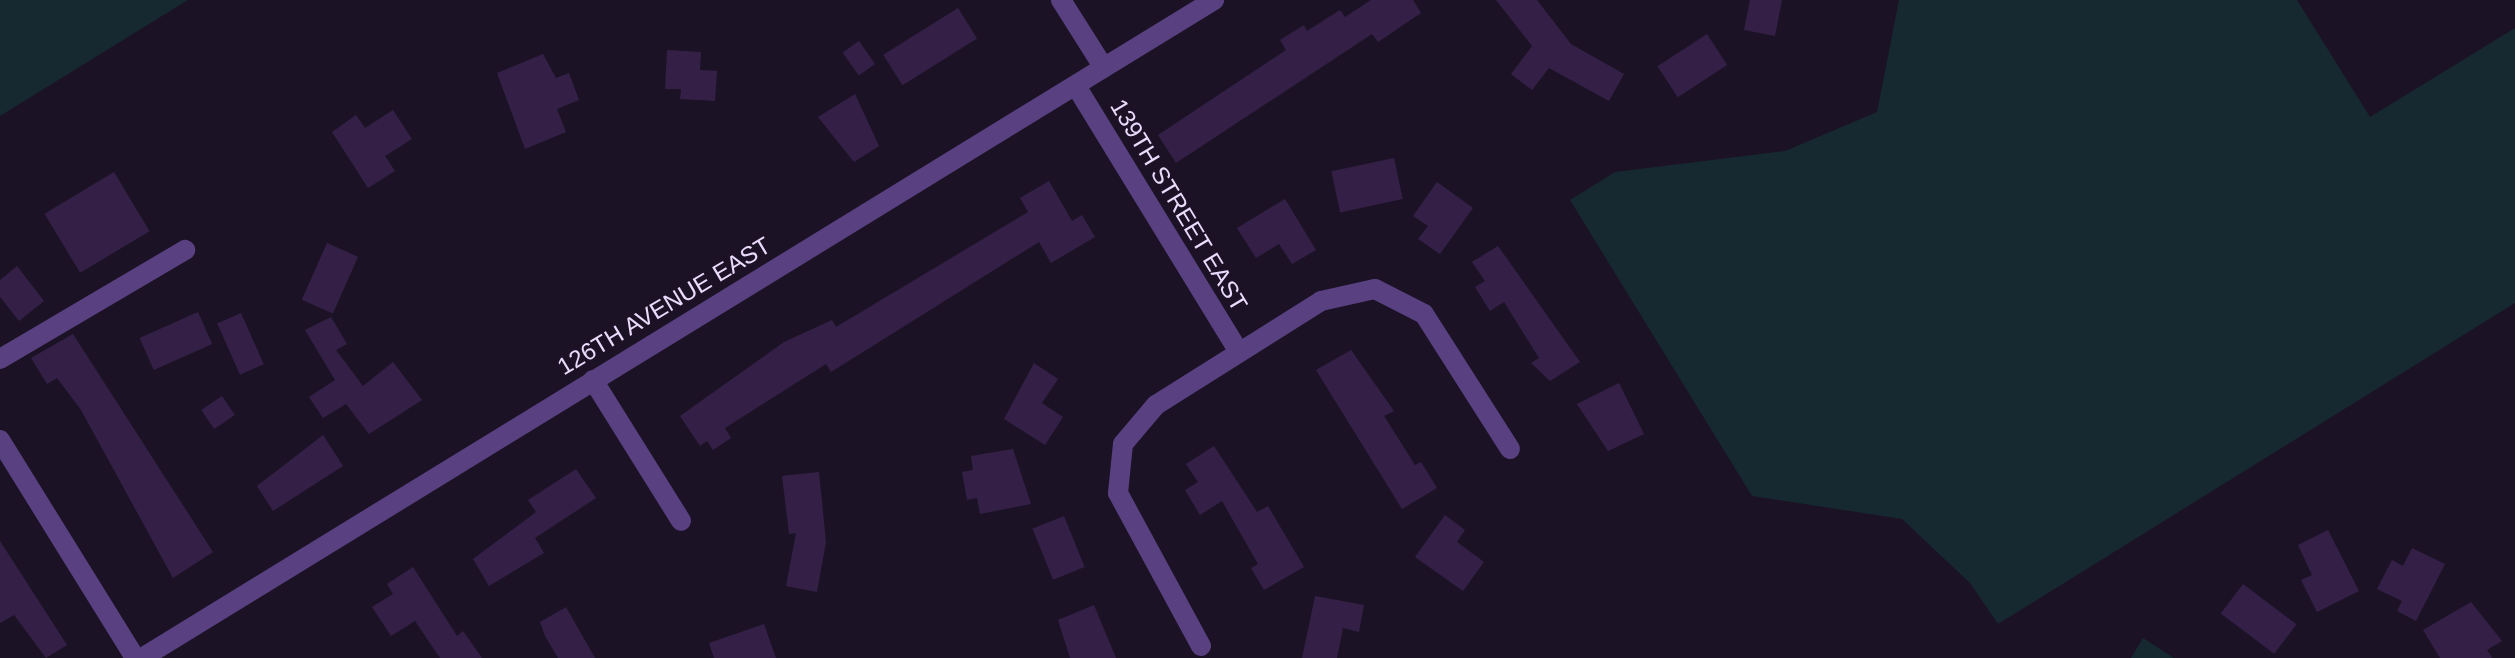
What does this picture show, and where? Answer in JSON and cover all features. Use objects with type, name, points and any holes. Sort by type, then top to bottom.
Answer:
[{"type":"street","name":"139TH STREET EAST","points":[[1061,0],[1104,68]]},
{"type":"street","name":"126TH AVENUE EAST","points":[[142,658],[1214,0]]},
{"type":"street","name":"139TH STREET EAST","points":[[1076,86],[1239,352]]},
{"type":"street","points":[[0,359],[185,250]]},
{"type":"street","points":[[1201,646],[1118,493],[1118,459],[1134,425],[1239,352],[1344,291],[1375,289],[1414,305],[1510,449]]},
{"type":"street","points":[[593,380],[681,521]]},
{"type":"street","points":[[0,440],[135,658]]},
{"type":"shaded area","points":[[0,0],[188,0],[0,116]]},
{"type":"shaded area","points":[[1899,0],[2297,0],[2370,117],[2515,28],[2515,303],[1998,624],[1970,583],[1902,519],[1752,496],[1570,200],[1615,172],[1785,151],[1877,112]]},
{"type":"shaded area","points":[[2143,638],[2174,658],[2131,658]]},
{"type":"building","points":[[1371,0],[1413,0],[1421,13],[1378,42],[1372,34],[1176,163],[1158,135],[1286,50],[1280,40],[1304,25],[1307,31],[1340,10],[1345,17]]},
{"type":"building","points":[[1496,0],[1537,0],[1571,44],[1624,74],[1609,101],[1549,68],[1532,90],[1511,74],[1532,46]]},
{"type":"building","points":[[1750,0],[1782,0],[1775,36],[1744,30]]},
{"type":"building","points":[[958,8],[977,39],[902,85],[883,55]]},
{"type":"building","points":[[1707,34],[1727,65],[1678,97],[1658,66]]},
{"type":"building","points":[[859,41],[875,64],[859,75],[843,52]]},
{"type":"building","points":[[667,50],[701,52],[700,70],[717,71],[715,101],[680,99],[681,89],[665,89]]},
{"type":"building","points":[[543,54],[556,78],[569,73],[579,100],[557,109],[566,132],[525,149],[497,73]]},
{"type":"building","points":[[855,94],[879,146],[854,162],[818,117]]},
{"type":"building","points":[[393,110],[412,139],[385,156],[395,171],[368,188],[332,132],[356,115],[365,128]]},
{"type":"building","points":[[1394,158],[1403,199],[1340,212],[1331,171]]},
{"type":"building","points":[[114,172],[150,231],[80,273],[45,214]]},
{"type":"building","points":[[1049,181],[1072,221],[1082,215],[1095,237],[1051,263],[1039,242],[831,372],[826,364],[725,428],[731,438],[713,450],[707,441],[700,446],[680,416],[784,342],[832,320],[836,327],[1028,212],[1020,198]]},
{"type":"building","points":[[1437,182],[1473,208],[1440,254],[1418,239],[1428,226],[1413,216]]},
{"type":"building","points":[[1285,199],[1316,250],[1292,264],[1279,244],[1256,258],[1237,228]]},
{"type":"building","points":[[327,243],[358,257],[333,313],[302,300]]},
{"type":"building","points":[[1498,246],[1580,362],[1550,381],[1531,363],[1539,358],[1504,302],[1490,311],[1475,287],[1485,281],[1472,262]]},
{"type":"building","points":[[17,266],[44,301],[19,321],[0,297],[0,280]]},
{"type":"building","points":[[198,312],[212,344],[154,370],[140,338]]},
{"type":"building","points":[[241,313],[264,364],[240,375],[217,324]]},
{"type":"building","points":[[331,317],[347,344],[336,350],[363,386],[393,362],[422,400],[369,434],[346,404],[323,418],[309,397],[335,380],[305,330]]},
{"type":"building","points":[[73,334],[213,552],[173,578],[81,410],[57,378],[47,384],[31,358]]},
{"type":"building","points":[[1351,350],[1394,411],[1384,416],[1415,465],[1421,462],[1437,488],[1402,509],[1316,370]]},
{"type":"building","points":[[1034,363],[1058,379],[1042,403],[1063,417],[1045,445],[1004,419]]},
{"type":"building","points":[[1619,383],[1644,434],[1608,451],[1577,404]]},
{"type":"building","points":[[222,396],[235,415],[214,429],[201,410]]},
{"type":"building","points":[[323,435],[343,466],[273,511],[257,486]]},
{"type":"building","points":[[1214,446],[1257,512],[1268,506],[1304,567],[1264,590],[1251,568],[1258,564],[1222,501],[1200,515],[1185,490],[1198,482],[1186,464]]},
{"type":"building","points":[[1013,449],[1031,504],[980,514],[977,498],[967,500],[962,472],[973,470],[971,456]]},
{"type":"building","points":[[576,469],[596,498],[535,538],[544,553],[489,586],[473,559],[536,512],[528,500]]},
{"type":"building","points":[[819,472],[826,542],[817,592],[786,586],[796,533],[789,534],[782,476]]},
{"type":"building","points":[[1445,515],[1465,530],[1457,542],[1484,562],[1463,591],[1415,557]]},
{"type":"building","points":[[1064,516],[1085,567],[1053,580],[1032,529]]},
{"type":"building","points":[[2328,530],[2359,591],[2317,612],[2301,580],[2312,575],[2298,545]]},
{"type":"building","points":[[0,541],[67,645],[46,658],[14,615],[0,623]]},
{"type":"building","points":[[2412,548],[2445,564],[2416,621],[2397,611],[2402,601],[2377,589],[2392,560],[2403,566]]},
{"type":"building","points":[[413,567],[457,636],[463,631],[482,658],[440,658],[415,621],[391,636],[372,607],[393,594],[387,584]]},
{"type":"building","points":[[2243,584],[2297,624],[2274,654],[2221,614]]},
{"type":"building","points":[[1315,596],[1364,605],[1359,632],[1343,628],[1337,658],[1302,658]]},
{"type":"building","points":[[2471,602],[2502,641],[2487,650],[2492,658],[2440,658],[2423,630]]},
{"type":"building","points":[[1094,605],[1116,658],[1070,658],[1058,620]]},
{"type":"building","points":[[566,607],[595,658],[558,658],[545,636],[540,622]]},
{"type":"building","points":[[764,624],[776,658],[714,658],[709,643]]}]
